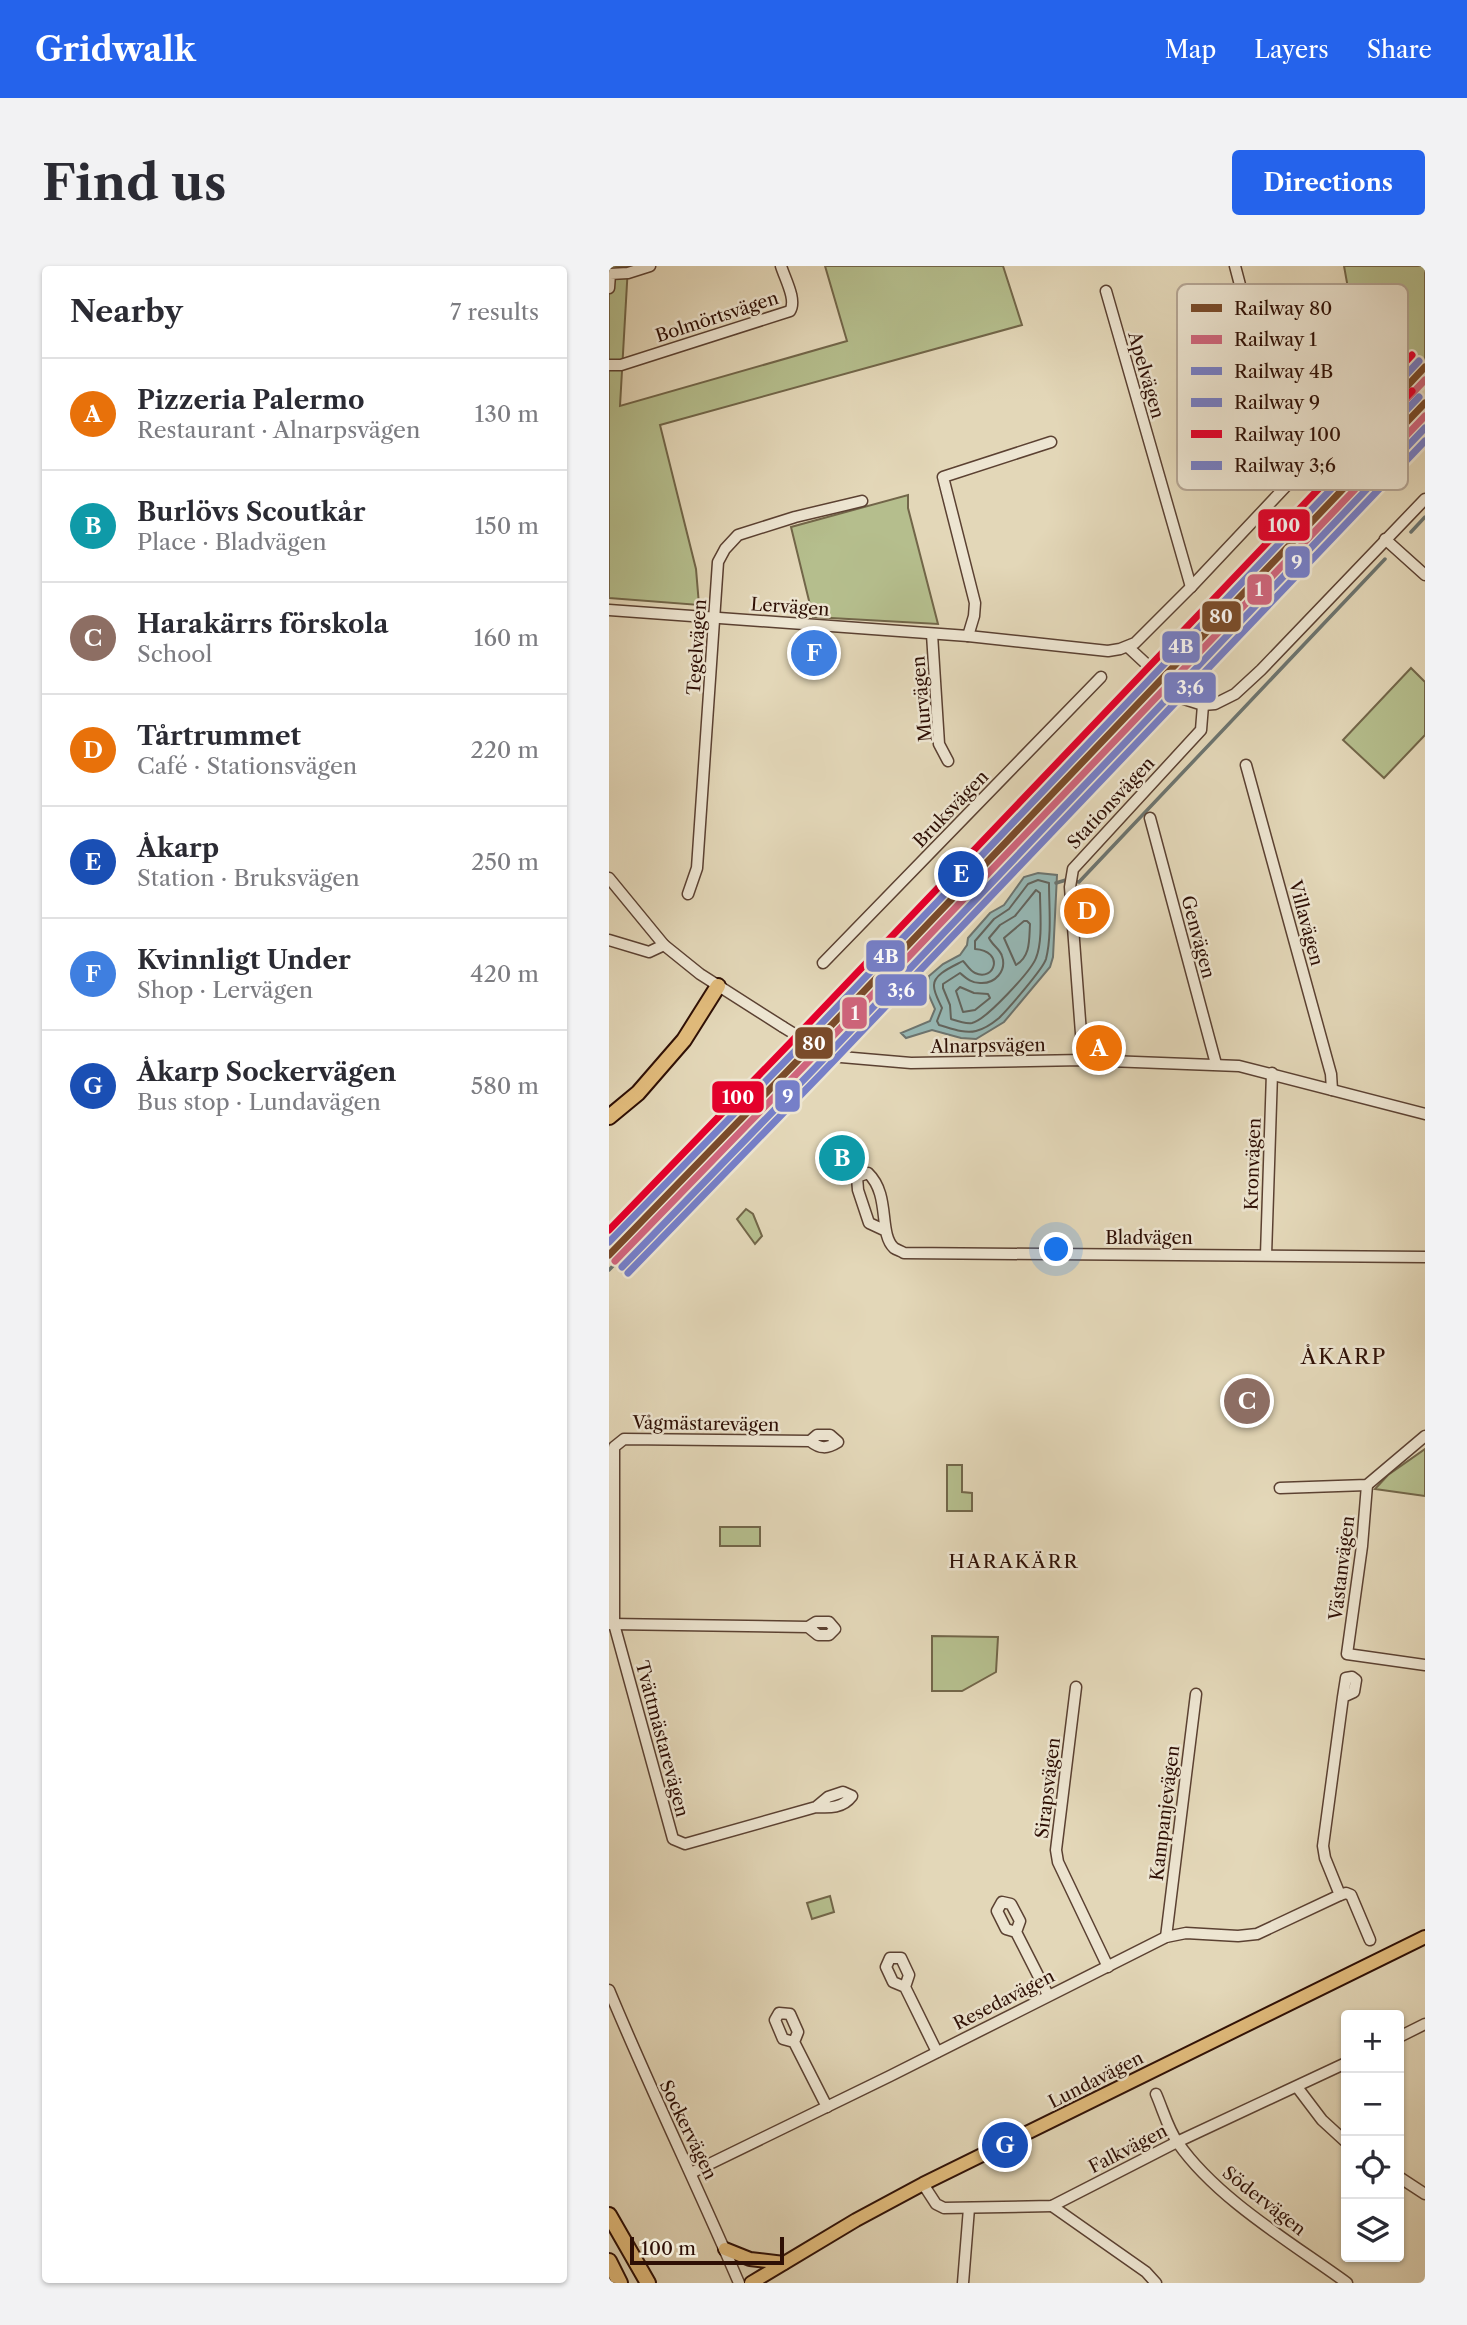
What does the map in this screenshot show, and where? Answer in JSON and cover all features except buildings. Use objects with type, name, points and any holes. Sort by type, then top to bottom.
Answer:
[{"type":"highway","points":[[609,1117],[638,1093],[684,1040],[718,986]]},
{"type":"highway","points":[[609,2216],[641,2283]]},
{"type":"highway","points":[[609,2216],[648,2283]]},
{"type":"highway","points":[[609,2261],[620,2283]]},
{"type":"main road","name":"Lundavägen","points":[[751,2283],[856,2220],[923,2185],[1425,1937]]},
{"type":"main road","points":[[725,2249],[750,2259],[785,2263]]},
{"type":"street","points":[[609,288],[610,271],[628,273],[650,266]]},
{"type":"street","name":"Bolmörtsvägen","points":[[609,365],[621,365],[789,312],[793,306],[792,300],[781,266]]},
{"type":"street","points":[[1235,266],[1240,284]]},
{"type":"street","name":"Apelvägen","points":[[1106,291],[1191,587]]},
{"type":"street","points":[[968,636],[975,603],[943,477],[1051,442]]},
{"type":"street","points":[[1282,490],[1191,587],[1128,647],[1184,699],[1203,705],[1215,704],[1235,694],[1425,499]]},
{"type":"street","name":"Tegelvägen","points":[[688,894],[697,868],[718,562],[725,549],[738,535],[795,517],[862,501]]},
{"type":"street","points":[[1385,539],[1425,575]]},
{"type":"street","name":"Lervägen","points":[[609,610],[968,636],[1108,651],[1128,647]]},
{"type":"street","name":"Murvägen","points":[[932,634],[939,744],[948,761]]},
{"type":"street","name":"Bruksvägen","points":[[823,963],[1101,677]]},
{"type":"street","name":"Stationsvägen","points":[[1083,1060],[1070,887],[1073,869],[1201,730],[1203,705]]},
{"type":"street","name":"Villavägen","points":[[1246,765],[1331,1074],[1332,1090]]},
{"type":"street","name":"Genvägen","points":[[1150,818],[1216,1064]]},
{"type":"street","name":"Alnarpsvägen","points":[[609,878],[664,945],[718,986],[819,1049],[841,1057],[911,1063],[1083,1060],[1238,1066],[1425,1114]]},
{"type":"street","points":[[609,940],[649,952],[664,945]]},
{"type":"street","name":"Kronvägen","points":[[1266,1255],[1272,1073]]},
{"type":"street","name":"Bladvägen","points":[[884,1230],[886,1217],[878,1186],[868,1173],[857,1177],[858,1191],[869,1223],[884,1230],[894,1248],[904,1253],[1425,1256]]},
{"type":"street","points":[[1280,1489],[1367,1485],[1425,1436]]},
{"type":"street","name":"Vågmästarevägen","points":[[612,1624],[614,1447],[624,1439],[810,1441]]},
{"type":"street","name":"Västanvägen","points":[[1367,1485],[1362,1546],[1347,1654],[1422,1664]]},
{"type":"street","points":[[612,1624],[808,1626]]},
{"type":"street","name":"Tvättmästarevägen","points":[[612,1624],[673,1839],[685,1844],[816,1807]]},
{"type":"street","name":"Sirapsvägen","points":[[1076,1686],[1056,1850],[1058,1862],[1108,1966]]},
{"type":"street","name":"Kampanjevägen","points":[[1166,1937],[1196,1694]]},
{"type":"street","points":[[1343,1697],[1323,1846],[1340,1895],[1351,1895],[1370,1940]]},
{"type":"street","name":"Resedavägen","points":[[691,2173],[1166,1937],[1186,1933],[1238,1936],[1257,1934],[1340,1895]]},
{"type":"street","points":[[1016,1932],[1048,1995]]},
{"type":"street","points":[[905,1987],[937,2052]]},
{"type":"street","name":"Sockervägen","points":[[609,1990],[739,2283]]},
{"type":"street","points":[[1404,2034],[1425,2024]]},
{"type":"street","points":[[794,2042],[827,2107]]},
{"type":"street","name":"Falkvägen","points":[[923,2185],[940,2207],[1052,2206],[1177,2142],[1341,2065]]},
{"type":"street","points":[[1297,2087],[1322,2120],[1341,2137]]},
{"type":"street","name":"Södervägen","points":[[1156,2094],[1177,2142],[1199,2168],[1232,2199],[1347,2283]]},
{"type":"street","points":[[1404,2180],[1425,2194]]},
{"type":"street","points":[[1052,2206],[1146,2272],[1156,2283]]},
{"type":"street","points":[[963,2283],[968,2208]]},
{"type":"green space","points":[[609,266],[628,266],[620,406],[847,341],[825,266],[1003,266],[1022,325],[660,425],[696,569],[699,605],[609,598]]},
{"type":"green space","points":[[1344,266],[1425,266],[1425,361],[1408,380],[1408,284],[1347,284]]},
{"type":"green space","points":[[908,495],[908,508],[938,624],[813,617],[791,527]]},
{"type":"green space","points":[[1411,668],[1425,682],[1425,735],[1384,778],[1343,740]]},
{"type":"green space","points":[[746,1209],[753,1214],[762,1236],[755,1244],[737,1219]]},
{"type":"green space","points":[[1425,1449],[1425,1496],[1375,1489],[1388,1475]]},
{"type":"green space","points":[[947,1465],[962,1465],[962,1492],[972,1493],[972,1511],[947,1511]]},
{"type":"green space","points":[[720,1527],[760,1527],[760,1546],[720,1546]]},
{"type":"green space","points":[[932,1636],[998,1637],[996,1672],[962,1691],[932,1691]]},
{"type":"green space","points":[[830,1896],[834,1912],[812,1919],[807,1903]]},
{"type":"water","points":[[1038,873],[1057,875],[1053,957],[1050,967],[1004,1022],[976,1039],[932,1030],[906,1038],[901,1033],[930,1021],[935,1009],[926,989],[929,976],[960,955],[968,938],[990,913],[1004,905],[1024,877]]},
{"type":"waterway","points":[[1411,532],[1425,517]]},
{"type":"waterway","points":[[1056,883],[1066,880],[1079,882],[1385,559]]},
{"type":"waterway","points":[[609,1270],[795,1078],[811,1072]]},
{"type":"railway","points":[[609,1244],[1138,693]]},
{"type":"railway","points":[[609,1227],[1105,713]]},
{"type":"rail line","name":"100","points":[[1408,359],[1412,355]]},
{"type":"rail line","name":"4B","points":[[1408,373],[1419,361]]},
{"type":"rail line","name":"80","points":[[1408,385],[1425,367]]},
{"type":"rail line","name":"1","points":[[1408,398],[1425,380]]},
{"type":"rail line","name":"100","points":[[1408,395],[1412,391]]},
{"type":"rail line","name":"4B","points":[[1408,409],[1419,397]]},
{"type":"rail line","name":"80","points":[[1408,421],[1425,403]]},
{"type":"rail line","name":"1","points":[[1408,434],[1425,416]]},
{"type":"rail line","name":"9","points":[[1408,446],[1425,428]]},
{"type":"rail line","name":"3;6","points":[[1408,459],[1425,441]]},
{"type":"rail line","name":"100","points":[[609,1230],[1318,490]]},
{"type":"rail line","name":"4B","points":[[609,1242],[798,1048],[1330,490]]},
{"type":"rail line","name":"80","points":[[609,1255],[1342,490]]},
{"type":"rail line","name":"1","points":[[615,1261],[1354,490]]},
{"type":"rail line","name":"9","points":[[622,1267],[1366,490]]},
{"type":"rail line","name":"3;6","points":[[628,1273],[1378,490]]},
{"type":"place","name":"Kvinnligt Under","points":[[814,653]]},
{"type":"place","name":"Åkarp","points":[[961,874]]},
{"type":"place","name":"Tårtrummet","points":[[1087,911]]},
{"type":"place","name":"Pizzeria Palermo","points":[[1099,1048]]},
{"type":"place","name":"Burlövs Scoutkår","points":[[842,1158]]},
{"type":"place","name":"Harakärrs förskola","points":[[1247,1401]]},
{"type":"place","name":"Åkarp Sockervägen","points":[[1005,2145]]},
{"type":"district","name":"ÅKARP","points":[[1344,1356]]},
{"type":"district","name":"HARAKÄRR","points":[[1014,1561]]}]
